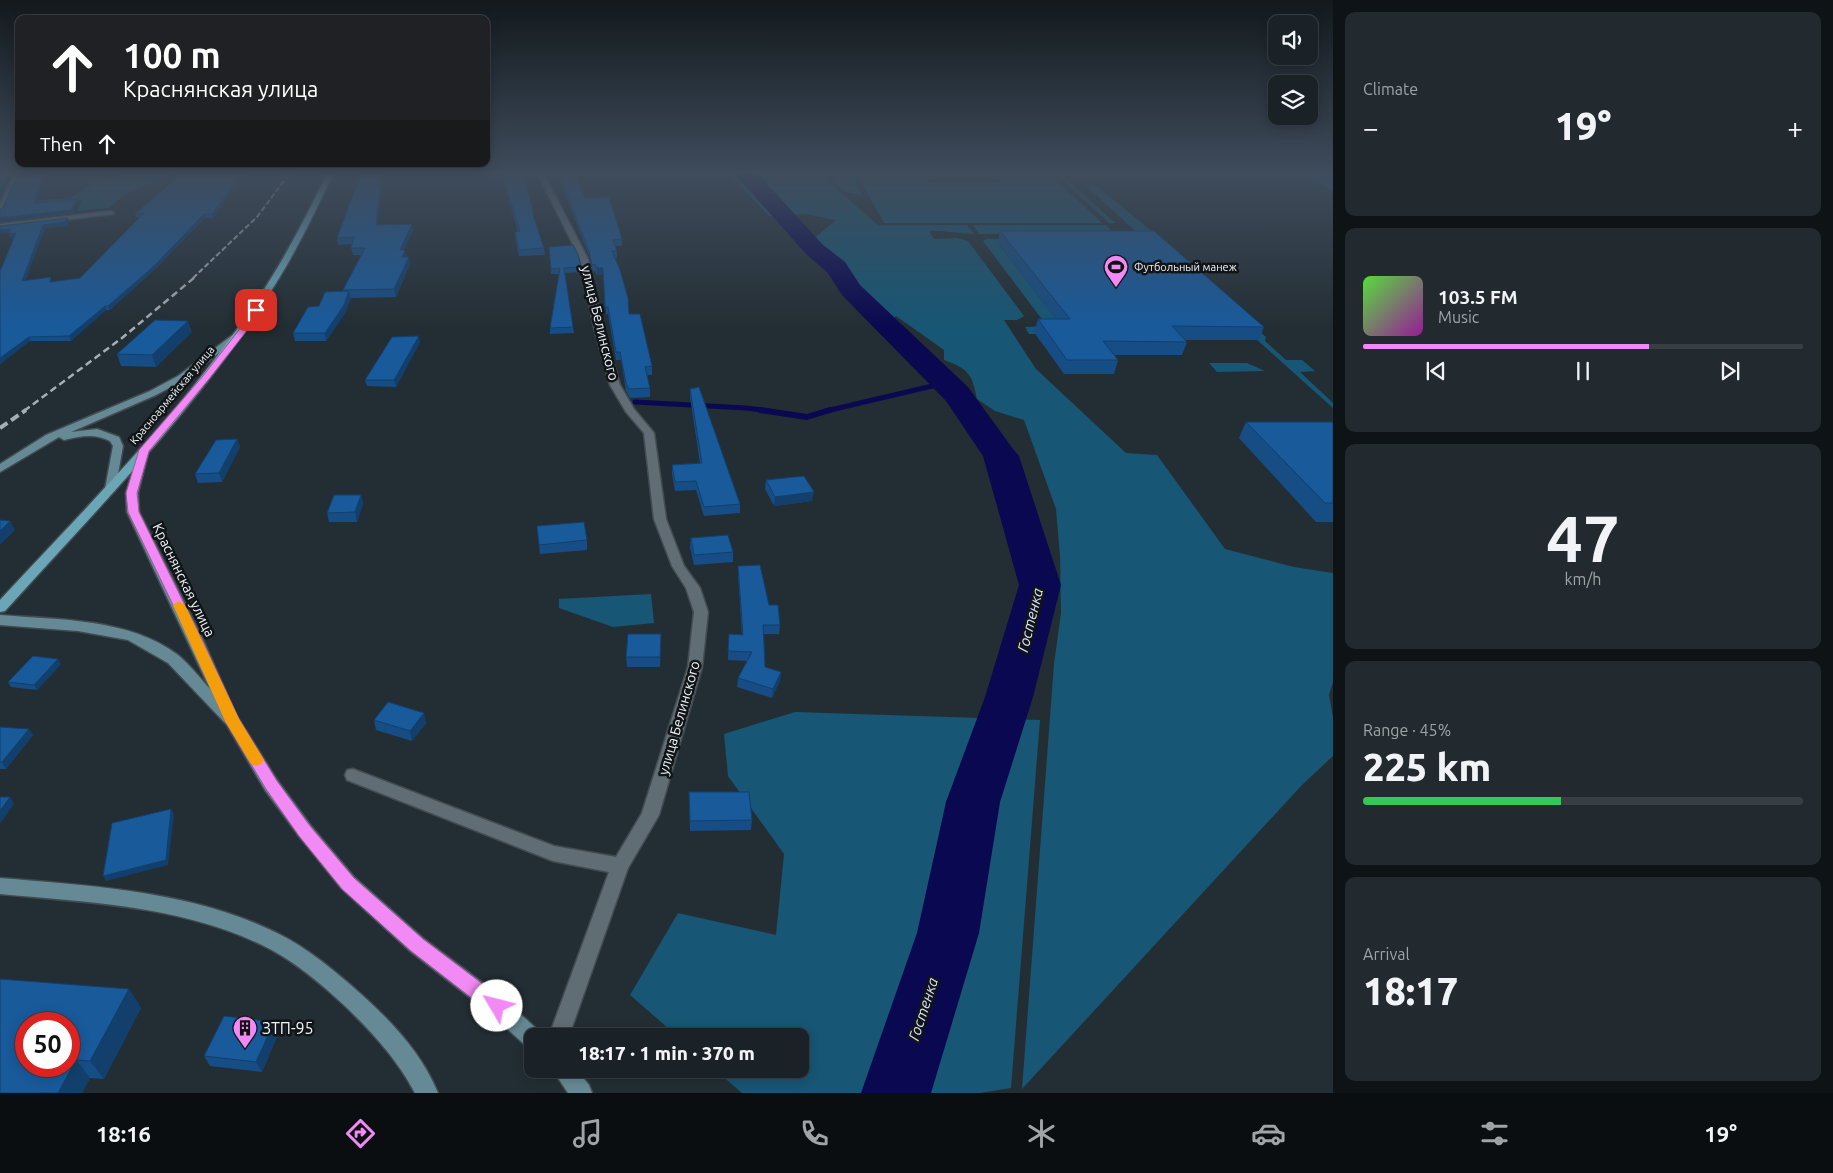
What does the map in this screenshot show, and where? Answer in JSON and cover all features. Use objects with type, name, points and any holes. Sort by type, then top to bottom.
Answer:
[{"type":"main road","name":"Красноармейская улица","points":[[0,608],[111,489],[206,377],[242,331],[299,242],[307,225]]},
{"type":"main road","points":[[1,468],[50,437],[146,397],[181,378],[242,331]]},
{"type":"main road","points":[[1,468],[56,439],[73,434],[100,432],[115,439],[118,446],[111,489]]},
{"type":"main road","name":"Краснянская улица","points":[[144,450],[132,493],[133,512],[197,642],[232,721]]},
{"type":"main road","points":[[0,620],[78,626],[132,636],[173,659],[232,721],[271,785],[348,884],[417,945],[497,1006],[524,1031]]},
{"type":"main road","points":[[0,886],[101,895],[172,908],[220,920],[270,939],[309,964],[370,1015],[406,1058],[428,1093]]},
{"type":"main road","points":[[570,1078],[581,1093]]},
{"type":"street","points":[[1,227],[17,225]]},
{"type":"street","name":"улица Белинского","points":[[562,1028],[620,866],[650,815],[695,667],[701,612],[693,588],[678,566],[660,519],[649,432],[630,410],[615,385],[598,327],[584,259],[567,225]]},
{"type":"street","points":[[353,775],[553,852],[620,866]]},
{"type":"shaded area","points":[[830,225],[967,225],[974,234],[929,231],[934,239],[957,238],[968,241],[1024,316],[1017,320],[1004,320],[1036,369],[1126,453],[1157,455],[1225,549],[1294,567],[1333,573],[1333,682],[1329,695],[1333,717],[1333,756],[1302,785],[1022,1089],[1054,664],[1061,613],[1060,556],[1056,509],[1024,420],[995,411],[977,399],[968,373],[959,366],[944,360],[944,350],[896,316],[889,325],[813,239]]},
{"type":"shaded area","points":[[973,225],[1106,225],[1114,233],[979,234]]},
{"type":"shaded area","points":[[1129,225],[1144,225],[1207,286],[1266,337],[1265,341],[1286,360],[1302,360],[1315,371],[1300,372],[1333,403],[1333,408],[1149,243],[998,243],[1066,332],[1035,332],[1036,334],[1029,334],[1025,327],[1047,326],[983,241],[986,239],[1143,238]]},
{"type":"shaded area","points":[[1209,363],[1247,363],[1265,371],[1217,372]]},
{"type":"shaded area","points":[[651,594],[654,623],[613,627],[559,608],[559,599]]},
{"type":"shaded area","points":[[795,712],[1040,720],[1011,1088],[980,1093],[742,1093],[724,1078],[809,1078],[809,1028],[668,1028],[630,995],[678,913],[776,935],[784,854],[728,776],[724,734]]},
{"type":"building","points":[[43,225],[22,281],[51,277],[50,282],[80,278],[132,225],[193,225],[154,266],[108,306],[105,306],[69,336],[29,337],[0,358],[0,269],[16,233],[9,234],[11,229],[0,230],[0,226]]},
{"type":"building","points":[[342,225],[412,225],[400,250],[405,250],[402,257],[409,257],[394,289],[343,290],[365,248],[351,248],[354,237],[337,238]]},
{"type":"building","points":[[518,225],[536,225],[544,248],[519,250],[515,232],[520,231]]},
{"type":"building","points":[[579,225],[618,225],[622,239],[613,240],[617,251],[612,251],[628,298],[629,314],[640,314],[652,366],[645,367],[650,388],[629,389],[626,383],[620,352],[616,352],[608,307],[605,307],[603,268],[597,268],[595,264],[592,265],[589,251]]},
{"type":"building","name":"Футбольный манеж","points":[[1000,231],[1154,231],[1264,327],[1172,326],[1187,342],[1103,341],[1118,360],[1067,360],[1038,319],[1070,319]]},
{"type":"building","points":[[573,245],[578,254],[581,267],[564,268],[573,327],[550,328],[560,268],[551,269],[549,247]]},
{"type":"building","points":[[349,291],[344,305],[325,333],[293,333],[308,307],[319,306],[325,292]]},
{"type":"building","points":[[155,320],[188,321],[152,355],[117,354]]},
{"type":"building","points":[[419,336],[394,380],[365,380],[392,337]]},
{"type":"building","points":[[699,387],[740,504],[704,507],[696,481],[675,482],[672,465],[702,463],[690,389]]},
{"type":"building","points":[[1246,422],[1333,422],[1333,503],[1325,503]]},
{"type":"building","points":[[237,439],[219,473],[195,474],[216,440]]},
{"type":"building","points":[[804,476],[814,492],[775,497],[766,480]]},
{"type":"building","points":[[334,495],[361,495],[355,512],[327,513]]},
{"type":"building","points":[[0,520],[10,521],[0,531]]},
{"type":"building","points":[[584,522],[587,540],[539,545],[537,526]]},
{"type":"building","points":[[728,535],[733,552],[694,555],[691,538]]},
{"type":"building","points":[[760,565],[769,605],[778,605],[780,625],[763,625],[765,667],[781,672],[773,689],[738,678],[752,652],[728,651],[729,634],[743,635],[738,566]]},
{"type":"building","points":[[628,634],[661,634],[660,657],[626,657]]},
{"type":"building","points":[[33,656],[58,659],[34,685],[8,682]]},
{"type":"building","points":[[388,702],[424,713],[410,731],[374,720]]},
{"type":"building","points":[[0,727],[29,729],[2,762],[0,762]]},
{"type":"building","points":[[689,792],[749,792],[752,820],[690,821]]},
{"type":"building","points":[[0,797],[10,797],[0,811]]},
{"type":"building","points":[[171,809],[166,860],[103,876],[112,823]]},
{"type":"building","points":[[0,979],[129,989],[90,1061],[80,1060],[80,1012],[15,1012],[15,1077],[67,1077],[58,1093],[0,1093]]},
{"type":"building","name":"ЗТП-95","points":[[224,1016],[274,1022],[256,1062],[204,1056]]},
{"type":"waterway","name":"Гостенка","points":[[793,225],[814,249],[836,267],[851,290],[957,394],[1001,456],[1040,585],[1009,697],[973,802],[948,933],[896,1093]]},
{"type":"waterway","points":[[829,410],[945,383]]},
{"type":"waterway","points":[[635,402],[769,411]]},
{"type":"waterway","points":[[760,410],[807,417],[829,410]]},
{"type":"railway","points":[[193,278],[249,225]]},
{"type":"railway","points":[[24,411],[122,338],[195,277]]},
{"type":"railway","points":[[0,428],[26,410]]},
{"type":"slow traffic","points":[[179,605],[232,721],[256,760]]},
{"type":"place","name":"Футбольный манеж","points":[[1116,288]]},
{"type":"place","name":"ЗТП-95","points":[[245,1049]]},
{"type":"route","points":[[256,310],[206,377],[144,450],[132,493],[133,512],[197,642],[232,721],[271,785],[348,884],[417,945],[497,1006]]}]
